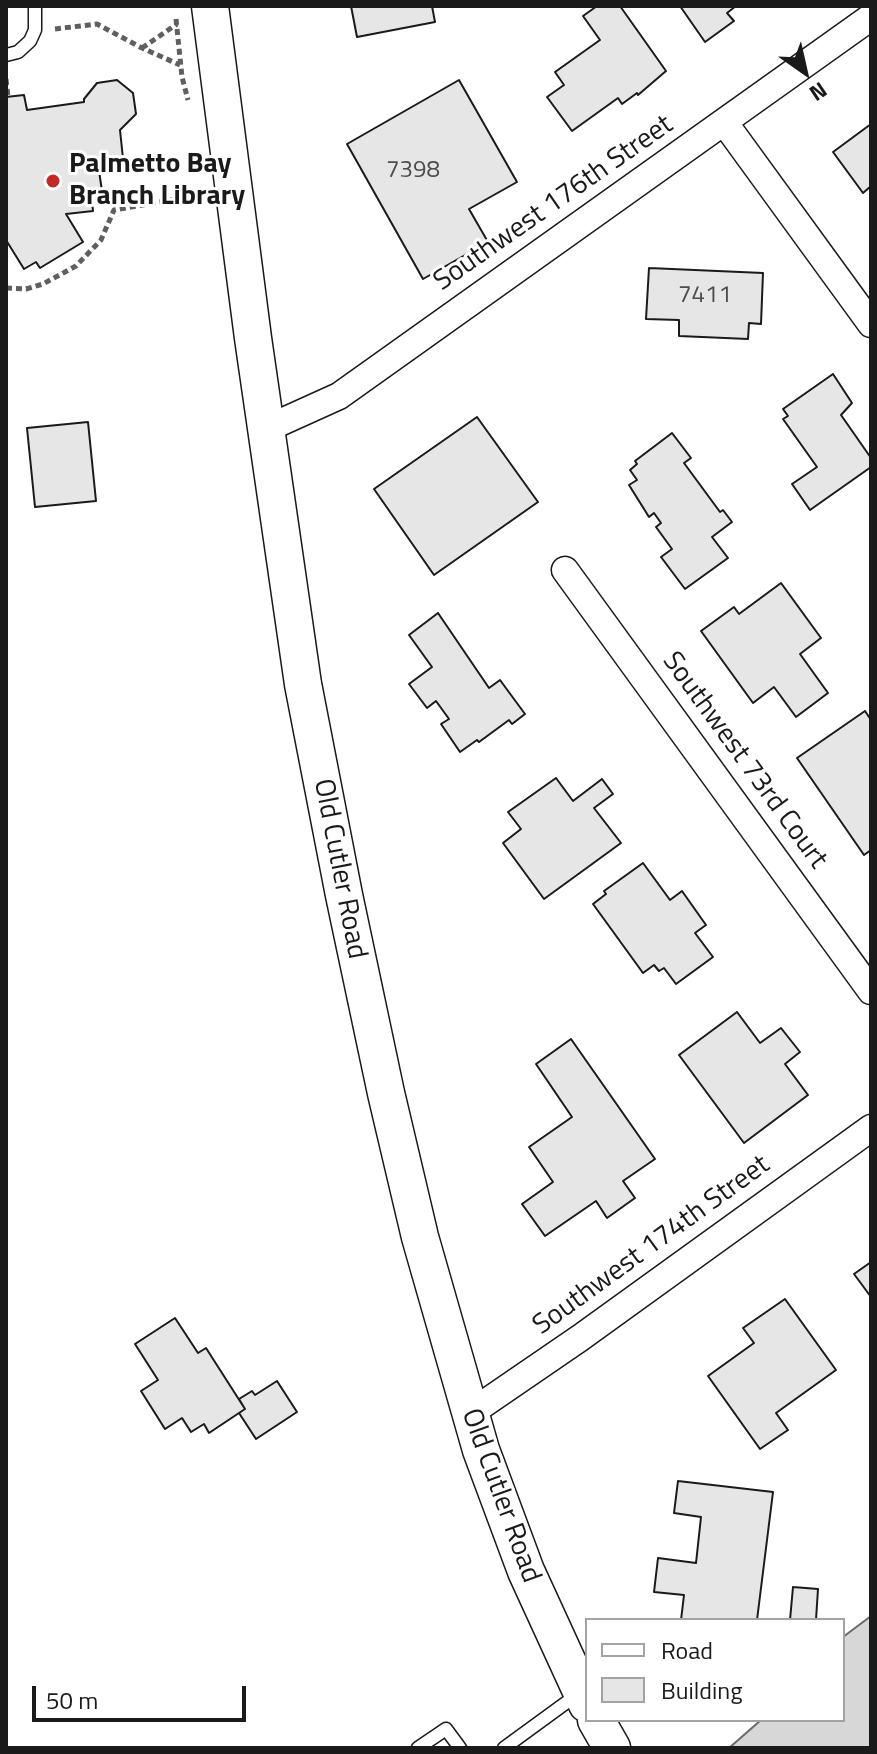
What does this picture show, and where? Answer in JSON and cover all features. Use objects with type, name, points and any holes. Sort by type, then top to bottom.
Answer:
[{"type":"main road","name":"Old Cutler Road","points":[[210,6],[303,684],[359,971],[416,1223],[469,1414],[517,1549],[585,1698]]},
{"type":"main road","name":"Old Cutler Road","points":[[597,1722],[612,1748]]},
{"type":"street","name":"Southwest 176th Street","points":[[266,429],[339,396],[871,17]]},
{"type":"street","points":[[724,122],[871,324]]},
{"type":"street","name":"Southwest 73rd Court","points":[[565,570],[871,991]]},
{"type":"street","name":"Southwest 174th Street","points":[[469,1414],[871,1128]]},
{"type":"lane","points":[[6,55],[18,52],[30,41],[35,30],[35,6]]},
{"type":"lane","points":[[504,1748],[585,1707]]},
{"type":"lane","points":[[418,1748],[446,1729],[460,1748]]},
{"type":"path","points":[[142,48],[177,23]]},
{"type":"path","points":[[52,34],[53,30],[97,24],[180,65]]},
{"type":"path","points":[[7,76],[8,97]]},
{"type":"path","points":[[6,288],[26,289],[43,284],[76,266],[101,240],[114,210],[206,193]]},
{"type":"shaded area","points":[[871,1616],[871,1748],[729,1748],[759,1722],[845,1722],[845,1636]]},
{"type":"building","points":[[351,6],[432,6],[435,22],[357,37]]},
{"type":"building","points":[[597,6],[620,6],[666,71],[638,95],[622,104],[618,98],[572,131],[547,97],[564,85],[555,72],[600,40],[583,16]]},
{"type":"building","points":[[680,6],[736,6],[727,13],[734,21],[705,42]]},
{"type":"building","name":"Palmetto Bay Branch Library","points":[[117,80],[133,93],[136,114],[120,130],[124,168],[99,171],[102,191],[91,193],[93,211],[66,214],[83,242],[40,268],[36,262],[24,269],[6,240],[6,97],[24,95],[27,110],[84,102],[97,83]]},
{"type":"building","points":[[459,80],[517,182],[469,209],[488,242],[423,279],[347,144]]},
{"type":"building","points":[[871,124],[871,186],[863,193],[833,152]]},
{"type":"building","points":[[649,268],[763,273],[761,324],[749,323],[748,339],[679,336],[679,320],[646,319]]},
{"type":"building","points":[[833,374],[852,403],[841,415],[871,458],[871,467],[810,510],[792,484],[817,467],[783,419],[788,416],[783,409]]},
{"type":"building","points":[[477,417],[538,502],[434,575],[374,489]]},
{"type":"building","points":[[88,422],[96,501],[35,507],[27,428]]},
{"type":"building","points":[[672,433],[691,458],[684,463],[720,512],[723,510],[732,522],[712,537],[728,558],[685,589],[661,557],[672,549],[656,527],[661,523],[654,513],[649,517],[629,485],[637,480],[630,470],[637,464],[635,461]]},
{"type":"building","points":[[781,583],[821,638],[800,654],[828,693],[796,717],[774,687],[753,703],[701,631],[734,607],[739,614]]},
{"type":"building","points":[[438,613],[489,688],[500,680],[525,714],[512,724],[509,720],[460,752],[441,724],[449,719],[436,701],[427,708],[409,684],[432,667],[409,635]]},
{"type":"building","points":[[865,711],[871,720],[871,850],[864,855],[797,758]]},
{"type":"building","points":[[556,778],[573,801],[602,779],[613,794],[594,808],[621,843],[544,899],[503,843],[521,829],[508,812]]},
{"type":"building","points":[[643,863],[670,900],[682,891],[706,925],[695,933],[713,957],[676,984],[664,968],[659,971],[654,965],[643,973],[593,904],[606,894],[604,891]]},
{"type":"building","points":[[737,1012],[760,1043],[781,1028],[800,1052],[785,1064],[808,1095],[744,1143],[679,1055]]},
{"type":"building","points":[[571,1039],[655,1159],[623,1181],[635,1198],[607,1218],[596,1201],[545,1236],[522,1204],[553,1182],[529,1147],[572,1117],[536,1064]]},
{"type":"building","points":[[871,1262],[871,1297],[854,1274]]},
{"type":"building","points":[[785,1299],[836,1370],[776,1413],[788,1430],[760,1449],[708,1376],[754,1343],[743,1328]]},
{"type":"building","points":[[175,1318],[198,1353],[206,1348],[245,1409],[209,1433],[204,1424],[191,1432],[182,1418],[165,1429],[141,1391],[158,1380],[135,1344]]},
{"type":"building","points":[[277,1381],[297,1412],[256,1439],[239,1413],[245,1409],[239,1399],[252,1391],[255,1395]]},
{"type":"building","points":[[678,1481],[773,1492],[757,1618],[681,1618],[684,1595],[654,1592],[658,1558],[696,1563],[701,1517],[674,1513]]},
{"type":"building","points":[[793,1587],[818,1589],[816,1618],[790,1618]]},
{"type":"place","name":"Palmetto Bay Branch Library","points":[[53,181]]}]
